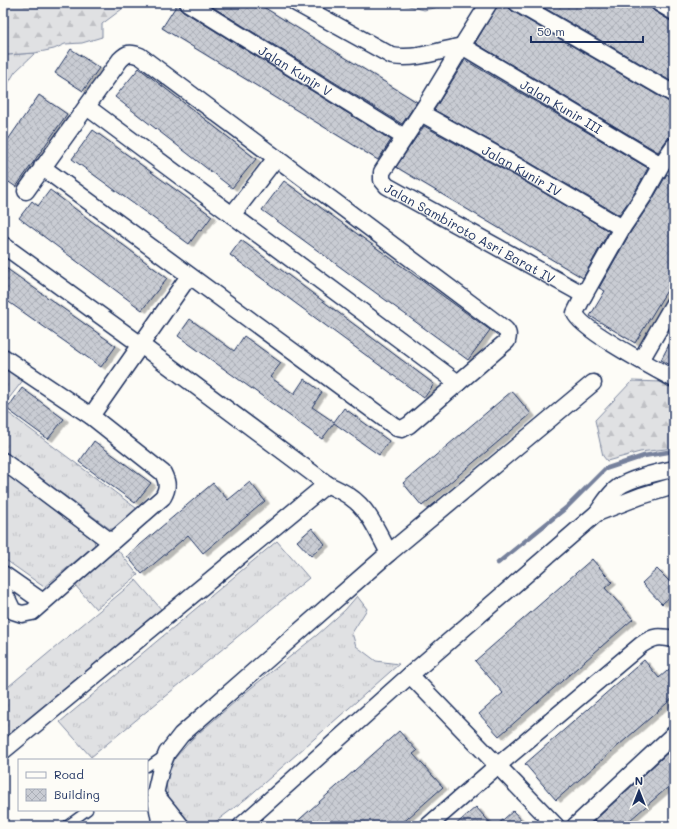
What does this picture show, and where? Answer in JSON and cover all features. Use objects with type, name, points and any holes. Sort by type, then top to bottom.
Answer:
[{"type":"street","name":"Jalan Kunir V","points":[[188,3],[404,137]]},
{"type":"street","points":[[296,3],[392,56],[411,57],[462,46]]},
{"type":"street","points":[[404,137],[421,113],[489,3]]},
{"type":"street","points":[[517,3],[674,94]]},
{"type":"street","points":[[659,3],[674,12]]},
{"type":"street","name":"Jalan Kunir III","points":[[462,46],[661,165]]},
{"type":"street","points":[[26,191],[42,168],[87,107],[120,60],[126,54],[132,53],[140,56],[507,331],[509,336],[508,341],[409,425],[402,428],[397,428],[42,168]]},
{"type":"street","points":[[87,107],[458,383]]},
{"type":"street","name":"Jalan Kunir IV","points":[[421,113],[522,169],[622,228]]},
{"type":"street","name":"Jalan Sambiroto Asri Barat IV","points":[[404,137],[382,172],[382,180],[384,183],[584,295]]},
{"type":"street","points":[[673,150],[661,165],[643,197],[622,228],[575,313],[601,337],[674,379]]},
{"type":"street","points":[[232,215],[276,158]]},
{"type":"street","points":[[3,245],[141,345],[327,484],[350,496],[361,506],[370,518],[389,553]]},
{"type":"street","points":[[91,416],[189,276]]},
{"type":"street","points":[[641,360],[674,304]]},
{"type":"street","points":[[3,357],[91,416],[163,474],[167,481],[167,490],[163,497],[32,612],[22,614],[13,611],[3,590]]},
{"type":"street","points":[[161,826],[155,794],[161,768],[167,753],[181,736],[389,553],[593,382]]},
{"type":"street","points":[[3,461],[111,542]]},
{"type":"street","points":[[241,826],[410,675],[597,512],[615,489],[631,481],[656,472],[674,469]]},
{"type":"street","points":[[3,751],[327,484]]},
{"type":"street","points":[[597,512],[674,486]]},
{"type":"street","points":[[3,574],[44,602]]},
{"type":"street","points":[[428,826],[641,644],[651,638],[661,636],[674,639]]},
{"type":"street","points":[[410,675],[556,826]]},
{"type":"street","points":[[575,826],[674,734]]},
{"type":"street","points":[[155,794],[181,826]]},
{"type":"lane","points":[[148,766],[167,753]]},
{"type":"lane","points":[[66,826],[87,811]]},
{"type":"green space","points":[[3,3],[119,3],[122,9],[102,24],[102,37],[82,43],[65,44],[54,49],[35,53],[7,55],[3,52]]},
{"type":"green space","points":[[398,3],[452,3],[449,5],[424,10]]},
{"type":"green space","points":[[3,52],[7,55],[35,53],[15,72],[3,92]]},
{"type":"green space","points":[[3,366],[24,379],[3,406]]},
{"type":"green space","points":[[632,381],[662,382],[674,386],[674,448],[640,452],[607,461],[603,456],[595,420]]},
{"type":"green space","points":[[3,409],[136,508],[137,511],[115,529],[110,529],[3,450]]},
{"type":"green space","points":[[3,472],[94,540],[95,545],[44,587],[3,558]]},
{"type":"green space","points":[[277,541],[309,578],[91,757],[60,722]]},
{"type":"green space","points":[[117,549],[138,575],[96,609],[74,584]]},
{"type":"green space","points":[[136,580],[161,609],[3,739],[3,691]]},
{"type":"green space","points":[[357,596],[367,609],[352,633],[356,646],[376,661],[399,664],[247,798],[214,823],[200,824],[188,822],[178,815],[169,802],[166,784],[169,771],[175,758],[192,739],[251,688],[317,635],[345,610]]},
{"type":"building","points":[[178,3],[183,11],[391,140],[378,160],[162,28]]},
{"type":"building","points":[[206,3],[257,3],[417,102],[402,124]]},
{"type":"building","points":[[499,3],[508,3],[509,8],[512,11],[669,102],[674,103],[674,130],[658,152],[475,43]]},
{"type":"building","points":[[536,3],[650,3],[651,8],[654,11],[669,20],[674,21],[674,83]]},
{"type":"building","points":[[71,49],[99,68],[83,91],[55,73]]},
{"type":"building","points":[[465,60],[648,168],[635,192],[619,215],[527,161],[434,110]]},
{"type":"building","points":[[139,68],[256,159],[232,188],[115,97]]},
{"type":"building","points":[[39,95],[67,114],[16,187],[3,178],[3,147]]},
{"type":"building","points":[[424,126],[517,177],[609,231],[583,278],[396,167]]},
{"type":"building","points":[[93,130],[212,216],[189,244],[72,159]]},
{"type":"building","points":[[667,174],[674,179],[674,279],[635,343],[590,316],[605,291],[599,288],[630,233],[651,202]]},
{"type":"building","points":[[284,181],[490,330],[468,360],[262,210]]},
{"type":"building","points":[[50,190],[167,278],[142,310],[19,218],[32,201],[38,206]]},
{"type":"building","points":[[241,240],[434,384],[424,398],[230,255]]},
{"type":"building","points":[[3,266],[116,346],[101,367],[3,298]]},
{"type":"building","points":[[190,319],[234,351],[244,336],[281,363],[270,377],[294,394],[304,379],[322,392],[312,407],[334,422],[344,408],[389,441],[379,455],[334,423],[322,439],[178,336]]},
{"type":"building","points":[[674,335],[674,367],[661,360]]},
{"type":"building","points":[[22,388],[64,419],[48,439],[7,409]]},
{"type":"building","points":[[512,391],[531,414],[422,506],[403,483]]},
{"type":"building","points":[[94,441],[151,483],[135,503],[79,462]]},
{"type":"building","points":[[250,482],[265,501],[203,553],[188,535],[142,574],[127,556],[213,483],[228,500]]},
{"type":"building","points":[[312,528],[325,544],[311,556],[297,541]]},
{"type":"building","points":[[592,559],[612,582],[605,588],[633,619],[499,736],[479,714],[503,693],[475,661]]},
{"type":"building","points":[[657,569],[674,586],[674,593],[662,604],[642,583]]},
{"type":"building","points":[[644,660],[659,678],[674,665],[674,697],[556,800],[525,764]]},
{"type":"building","points":[[399,731],[417,751],[413,754],[443,787],[399,826],[292,826]]},
{"type":"building","points":[[674,747],[674,782],[623,826],[599,826],[594,821]]},
{"type":"building","points":[[476,807],[493,826],[454,826]]},
{"type":"building","points":[[513,811],[527,826],[496,826]]},
{"type":"waterway","points":[[498,563],[567,507],[605,469],[644,456],[674,451]]}]
